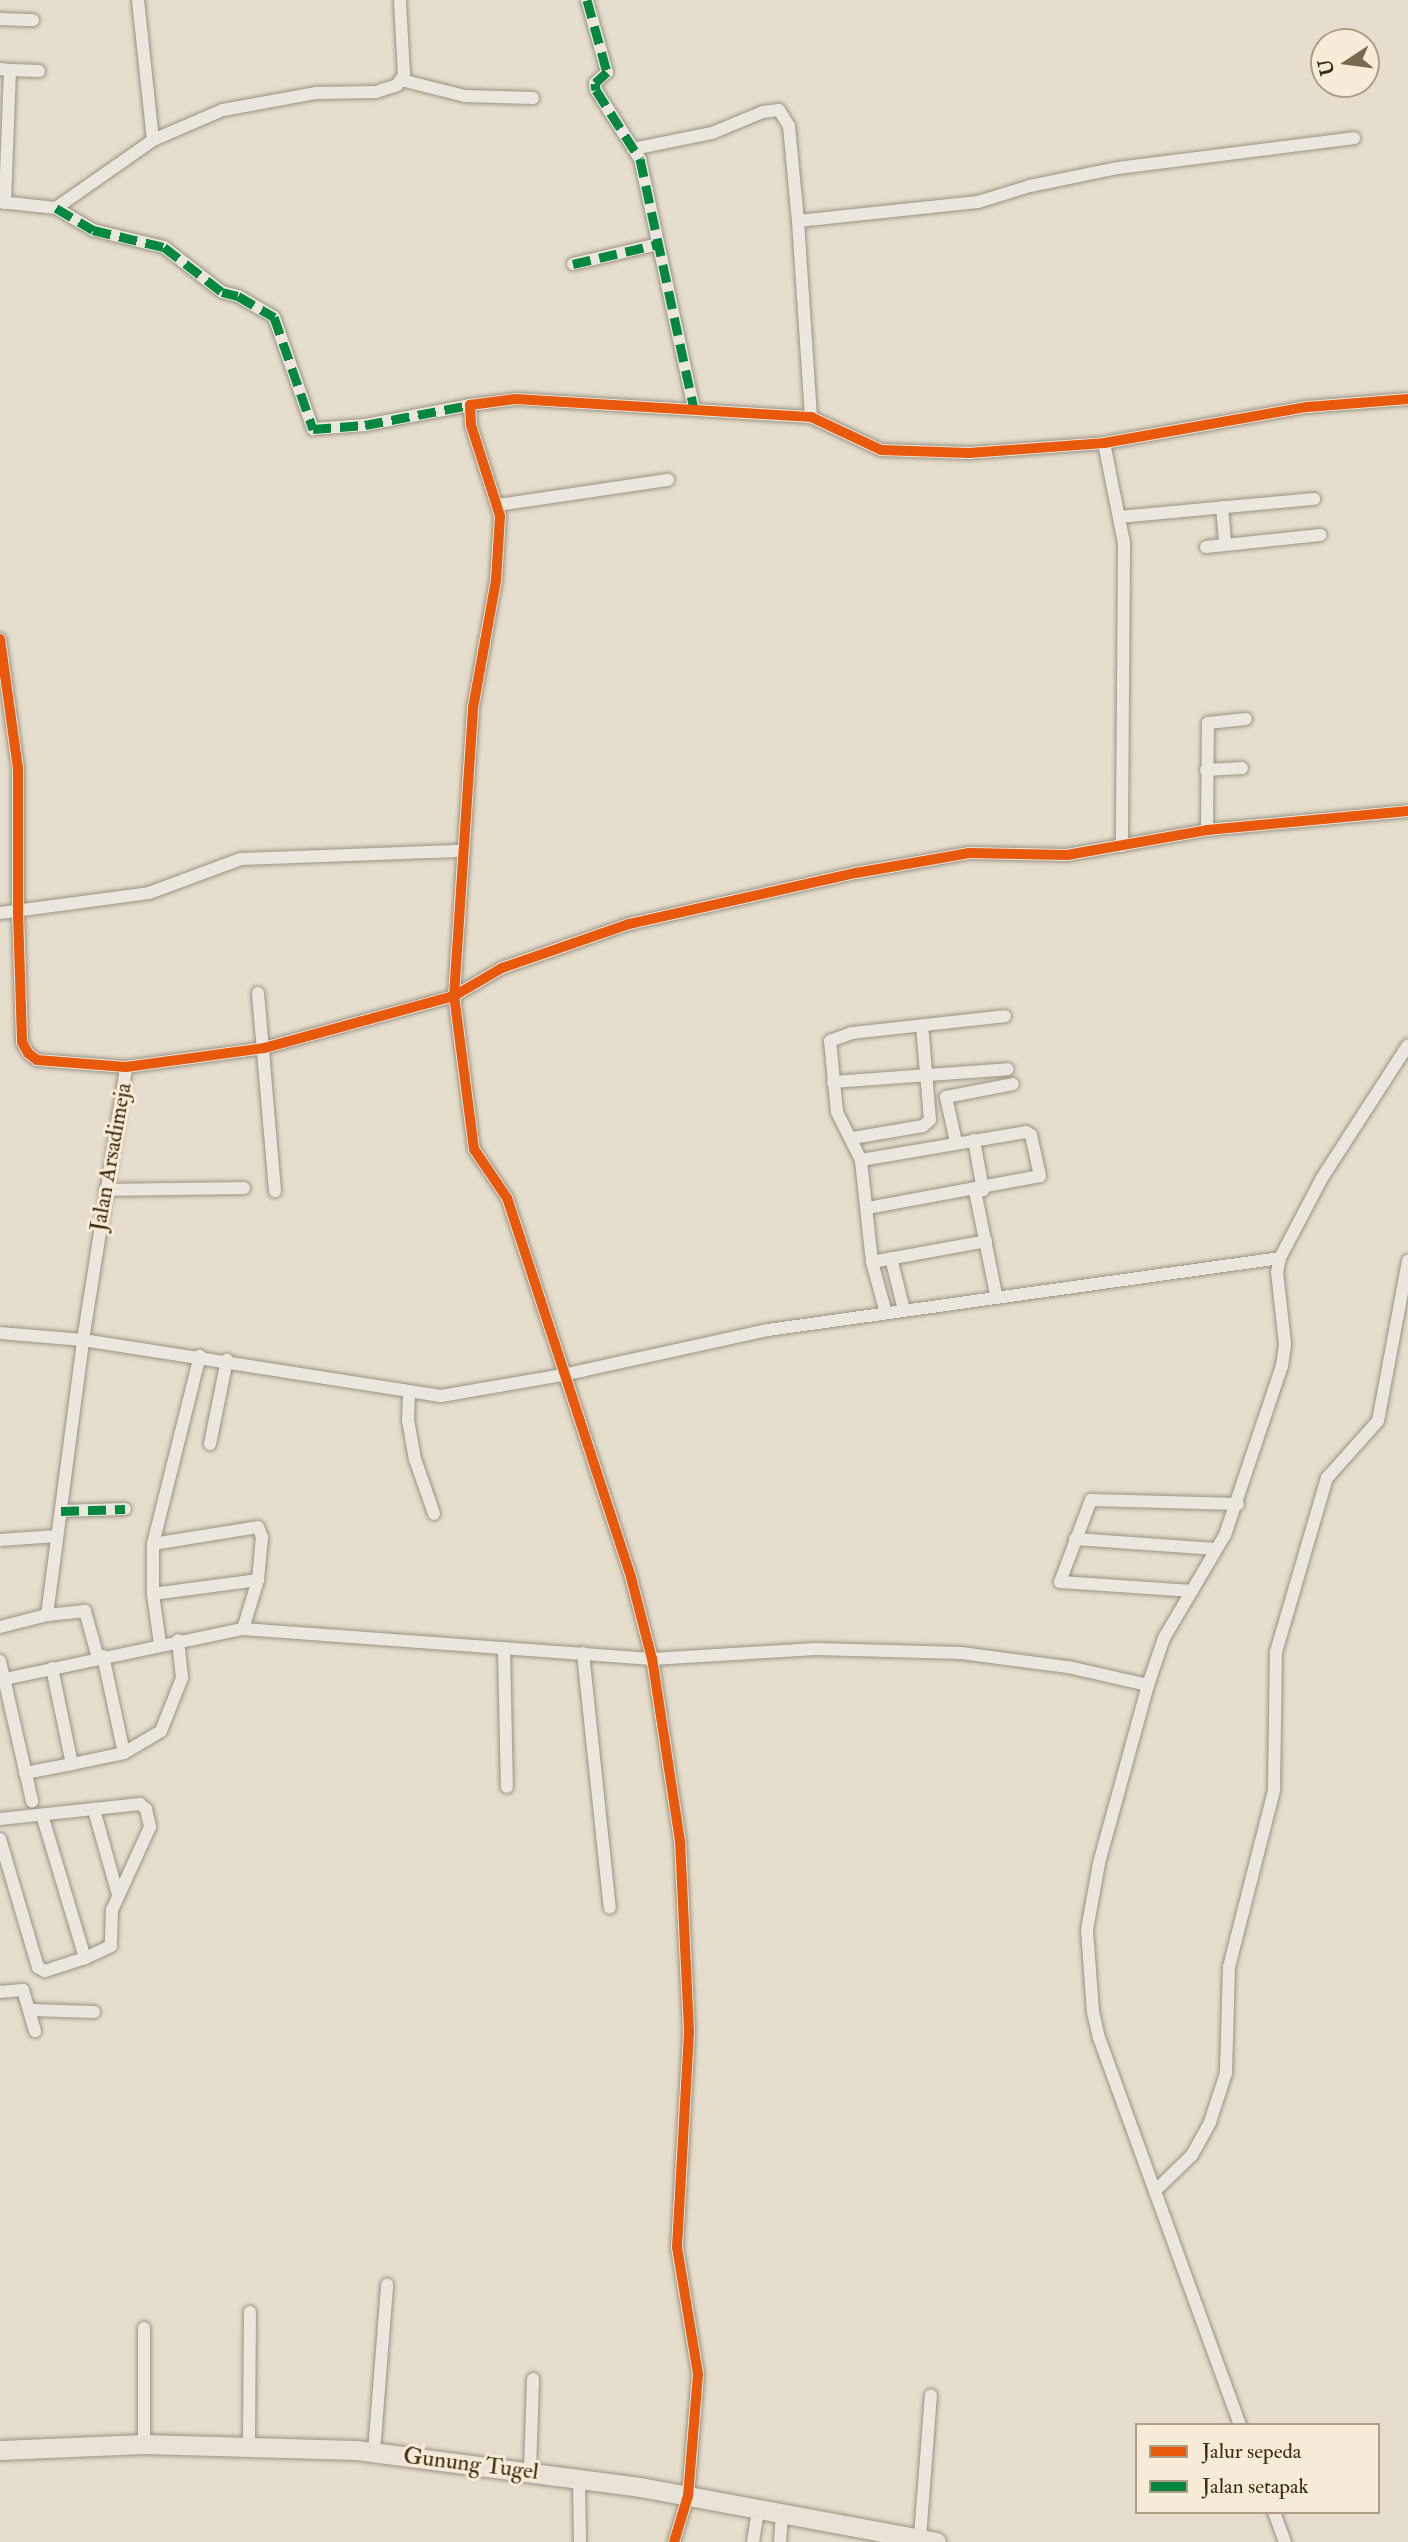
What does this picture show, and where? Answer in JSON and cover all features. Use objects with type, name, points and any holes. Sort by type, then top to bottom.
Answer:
[{"type":"main road","name":"Gunung Tugel","points":[[0,2450],[144,2444],[374,2452],[530,2471],[688,2496],[928,2540]]},
{"type":"street","points":[[138,0],[153,140]]},
{"type":"street","points":[[400,0],[401,80]]},
{"type":"street","points":[[587,0],[607,72],[596,83],[596,90],[612,110],[621,133],[640,159],[694,409]]},
{"type":"street","points":[[0,19],[33,20]]},
{"type":"street","points":[[39,71],[5,70],[3,203],[56,208],[93,230],[164,247],[222,292],[239,296],[274,317],[313,429],[365,425],[516,399],[811,416],[881,450],[904,454],[1104,443],[1307,407],[1408,400]]},
{"type":"street","points":[[56,208],[153,140],[223,110],[316,93],[376,92],[401,80],[465,96],[533,98]]},
{"type":"street","points":[[631,147],[712,133],[763,112],[779,110],[789,126],[811,416]]},
{"type":"street","points":[[798,221],[978,202],[1030,186],[1118,168],[1354,138]]},
{"type":"street","points":[[573,264],[658,244]]},
{"type":"street","points":[[470,405],[471,425],[498,505],[496,580],[473,708],[454,996],[474,1149],[507,1198],[631,1577],[652,1658],[680,1841],[689,2031],[677,2247],[698,2374],[688,2496],[674,2542]]},
{"type":"street","points":[[1104,443],[1124,543],[1122,846]]},
{"type":"street","points":[[498,505],[668,480]]},
{"type":"street","points":[[1119,517],[1314,499]]},
{"type":"street","points":[[1222,507],[1225,545]]},
{"type":"street","points":[[1206,547],[1320,534]]},
{"type":"street","name":"Jalan Arsadimeja","points":[[0,639],[18,768],[18,913],[22,1042],[28,1053],[37,1060],[126,1067],[83,1340],[47,1615]]},
{"type":"street","points":[[1207,830],[1208,723],[1246,719]]},
{"type":"street","points":[[1206,770],[1242,768]]},
{"type":"street","points":[[126,1067],[264,1048],[454,996],[502,968],[539,953],[734,899],[969,853],[1067,855],[1207,830],[1408,811]]},
{"type":"street","points":[[0,913],[18,913],[149,893],[241,859],[464,851]]},
{"type":"street","points":[[258,993],[275,1191]]},
{"type":"street","points":[[886,1313],[873,1262],[861,1160],[853,1138],[840,1121],[833,1082],[831,1039],[1005,1016]]},
{"type":"street","points":[[853,1138],[927,1124],[933,1115],[922,1025]]},
{"type":"street","points":[[1239,2423],[1157,2189],[1099,2038],[1093,2012],[1087,1930],[1099,1863],[1147,1685],[1164,1639],[1216,1549],[1238,1504],[1282,1366],[1285,1344],[1277,1272],[1280,1258],[1322,1178],[1408,1045]]},
{"type":"street","points":[[833,1082],[1008,1069]]},
{"type":"street","points":[[956,1142],[947,1097],[1013,1084]]},
{"type":"street","points":[[861,1160],[956,1142],[1029,1133],[1040,1176],[979,1190],[867,1208]]},
{"type":"street","points":[[974,1140],[986,1241],[996,1294]]},
{"type":"street","points":[[105,1191],[244,1188]]},
{"type":"street","points":[[873,1262],[986,1241]]},
{"type":"street","points":[[891,1258],[904,1310]]},
{"type":"street","points":[[0,1333],[83,1340],[200,1356],[409,1393],[452,1395],[563,1375],[768,1330],[996,1294],[1280,1258]]},
{"type":"street","points":[[1157,2189],[1192,2155],[1210,2122],[1226,2073],[1229,1967],[1274,1790],[1276,1652],[1327,1478],[1378,1421],[1408,1261]]},
{"type":"street","points":[[160,1644],[153,1594],[153,1544],[200,1356]]},
{"type":"street","points":[[210,1444],[227,1360]]},
{"type":"street","points":[[409,1393],[408,1420],[415,1459],[434,1514]]},
{"type":"street","points":[[1192,1591],[1060,1582],[1074,1539],[1091,1500],[1238,1504]]},
{"type":"street","points":[[61,1511],[125,1509]]},
{"type":"street","points":[[153,1544],[252,1525],[262,1537],[258,1580],[243,1629]]},
{"type":"street","points":[[0,1540],[57,1536]]},
{"type":"street","points":[[1074,1539],[1216,1549]]},
{"type":"street","points":[[153,1594],[258,1580]]},
{"type":"street","points":[[0,1627],[47,1615],[85,1611],[101,1657],[124,1753]]},
{"type":"street","points":[[2,1679],[178,1640],[243,1629],[652,1658],[816,1650],[961,1653],[1068,1667],[1147,1685]]},
{"type":"street","points":[[25,1773],[124,1753],[151,1741],[176,1702],[182,1678],[178,1640]]},
{"type":"street","points":[[504,1648],[507,1787]]},
{"type":"street","points":[[583,1653],[610,1908]]},
{"type":"street","points":[[0,1661],[32,1801]]},
{"type":"street","points":[[52,1668],[72,1764]]},
{"type":"street","points":[[0,1819],[140,1804],[149,1818],[148,1834],[112,1910],[111,1946],[45,1971],[37,1967],[0,1839]]},
{"type":"street","points":[[94,1810],[118,1895]]},
{"type":"street","points":[[42,1815],[85,1958]]},
{"type":"street","points":[[0,1992],[23,1990],[35,2031]]},
{"type":"street","points":[[31,2010],[94,2012]]},
{"type":"street","points":[[374,2452],[387,2285]]},
{"type":"street","points":[[249,2446],[250,2312]]},
{"type":"street","points":[[144,2328],[144,2444]]},
{"type":"street","points":[[530,2471],[533,2379]]},
{"type":"street","points":[[928,2540],[931,2395]]},
{"type":"street","points":[[579,2479],[580,2542]]},
{"type":"street","points":[[753,2542],[758,2509]]},
{"type":"street","points":[[780,2542],[782,2513]]},
{"type":"street","points":[[1275,2514],[1285,2542]]},
{"type":"marked path","points":[[587,0],[607,72],[595,83],[596,90],[640,159],[694,409]]},
{"type":"marked path","points":[[56,208],[93,230],[164,247],[222,292],[238,296],[274,317],[313,429],[365,425],[470,405]]},
{"type":"marked path","points":[[573,264],[658,244]]},
{"type":"marked path","points":[[61,1511],[125,1509]]},
{"type":"cycle path","points":[[0,639],[18,768],[18,913],[22,1042],[28,1053],[37,1060],[126,1067],[264,1048],[454,996],[473,708],[496,580],[500,516],[471,425],[470,405],[516,399],[811,417],[881,450],[969,453],[1104,443],[1307,407],[1408,399]]},
{"type":"cycle path","points":[[674,2542],[688,2496],[698,2374],[677,2247],[689,2031],[680,1841],[652,1659],[631,1577],[507,1198],[474,1149],[454,996],[502,968],[629,924],[856,873],[969,853],[1067,855],[1207,830],[1408,811]]}]
